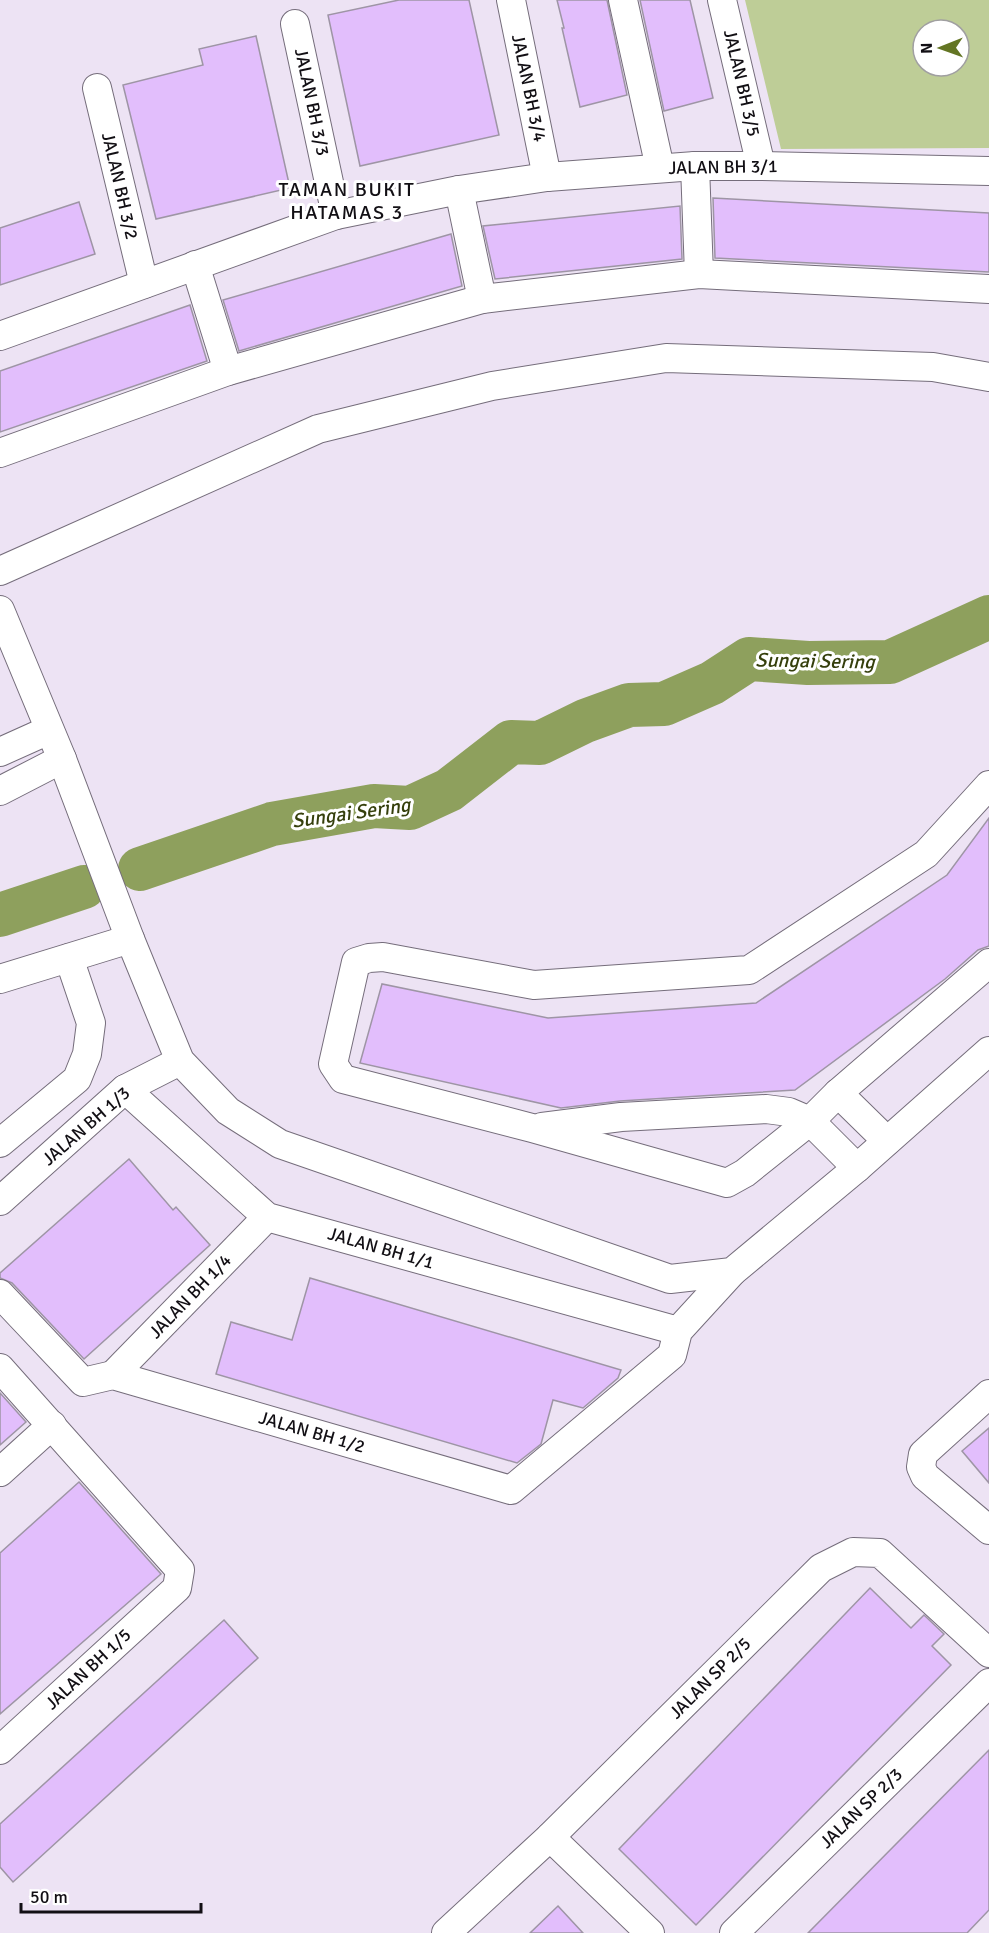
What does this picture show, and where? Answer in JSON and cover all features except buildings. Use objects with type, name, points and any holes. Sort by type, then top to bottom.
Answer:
[{"type":"street","name":"JALAN BH 3/4","points":[[511,0],[547,177]]},
{"type":"street","points":[[623,0],[660,168]]},
{"type":"street","name":"JALAN BH 3/5","points":[[722,0],[761,166]]},
{"type":"street","name":"JALAN BH 3/3","points":[[295,24],[336,215]]},
{"type":"street","name":"JALAN BH 3/2","points":[[97,88],[144,284]]},
{"type":"street","name":"JALAN BH 3/1","points":[[0,336],[336,215],[459,190],[547,177],[696,166],[989,171]]},
{"type":"street","points":[[696,166],[699,274]]},
{"type":"street","points":[[459,190],[482,299]]},
{"type":"street","points":[[195,266],[228,371]]},
{"type":"street","points":[[0,453],[228,371],[482,299],[699,274],[989,289]]},
{"type":"street","points":[[0,571],[318,429],[492,386],[666,358],[933,367],[989,377]]},
{"type":"street","points":[[0,610],[62,759],[130,939],[180,1061],[228,1112],[280,1144],[670,1279],[732,1272]]},
{"type":"street","points":[[0,752],[50,730]]},
{"type":"street","points":[[0,791],[62,759]]},
{"type":"street","points":[[989,785],[926,854],[749,970],[534,985],[383,957],[356,962],[333,1064],[343,1079],[532,1128],[727,1183],[745,1173],[810,1121],[838,1093],[989,963]]},
{"type":"street","points":[[0,979],[130,939]]},
{"type":"street","points":[[0,1143],[77,1079],[87,1054],[91,1023],[69,958]]},
{"type":"street","points":[[678,1331],[732,1272],[857,1168],[989,1052]]},
{"type":"street","name":"JALAN BH 1/3","points":[[0,1202],[125,1089],[180,1061]]},
{"type":"street","name":"JALAN BH 1/1","points":[[125,1089],[267,1217],[678,1331]]},
{"type":"street","points":[[838,1093],[887,1141]]},
{"type":"street","points":[[532,1128],[621,1117],[766,1109],[789,1112],[810,1121],[857,1168]]},
{"type":"street","name":"JALAN BH 1/4","points":[[113,1375],[267,1217]]},
{"type":"street","points":[[0,1294],[83,1382],[113,1375]]},
{"type":"street","name":"JALAN BH 1/2","points":[[113,1375],[511,1490],[672,1355],[678,1331]]},
{"type":"street","points":[[0,1368],[52,1425],[0,1472]]},
{"type":"street","points":[[989,1394],[923,1454],[921,1467],[925,1476],[989,1530]]},
{"type":"street","name":"JALAN BH 1/5","points":[[0,1750],[177,1588],[180,1570],[52,1425]]},
{"type":"street","name":"JALAN SP 2/5","points":[[446,1933],[550,1837],[821,1568],[853,1552],[880,1553],[989,1653]]},
{"type":"street","name":"JALAN SP 2/3","points":[[734,1933],[989,1683]]},
{"type":"street","points":[[550,1837],[650,1933]]},
{"type":"green space","points":[[745,0],[989,0],[989,148],[781,149]]},
{"type":"waterway","name":"Sungai Sering","points":[[140,869],[272,824],[374,806],[410,808],[449,790],[511,742],[540,743],[585,721],[629,705],[664,704],[712,683],[749,659],[808,663],[890,662],[989,617]]},
{"type":"waterway","name":"Sungai Sering","points":[[0,915],[84,887]]},
{"type":"district","name":"TAMAN BUKIT HATAMAS 3","points":[[347,200]]}]
